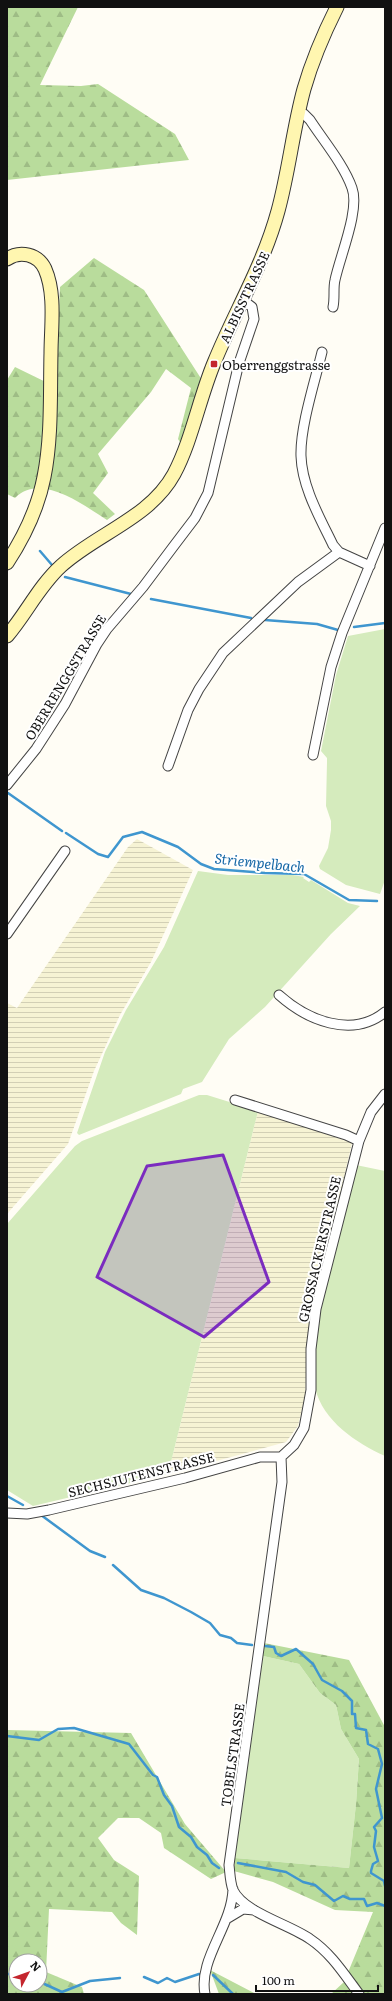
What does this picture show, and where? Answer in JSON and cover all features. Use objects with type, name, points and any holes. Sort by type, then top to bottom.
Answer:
[{"type":"main road","name":"ALBISSTRASSE","points":[[7,636],[58,569],[72,557],[147,506],[168,484],[174,474],[186,445],[214,364],[258,269],[278,211],[298,113],[313,63],[337,7]]},
{"type":"main road","points":[[7,259],[24,254],[36,258],[41,263],[49,282],[51,313],[50,433],[44,479],[30,521],[7,563]]},
{"type":"street","points":[[298,113],[304,114],[310,120],[342,169],[352,187],[354,198],[348,233],[334,281],[333,307]]},
{"type":"street","name":"OBERRENGGSTRASSE","points":[[7,785],[36,750],[76,686],[97,644],[107,629],[143,587],[195,518],[208,493],[239,363],[254,319],[252,307],[244,301]]},
{"type":"street","points":[[322,352],[302,436],[301,457],[305,479],[333,545],[339,552],[370,566]]},
{"type":"street","points":[[313,755],[331,668],[342,633],[385,528]]},
{"type":"street","points":[[168,766],[188,710],[198,690],[223,653],[298,582],[339,552]]},
{"type":"street","points":[[7,934],[65,851]]},
{"type":"street","points":[[279,995],[296,1010],[342,1025],[354,1026],[366,1023],[385,1012]]},
{"type":"street","name":"GROSSACKERSTRASSE","points":[[281,1457],[294,1445],[304,1428],[310,1396],[311,1349],[316,1309],[358,1141],[371,1112],[385,1094]]},
{"type":"street","points":[[235,1100],[346,1135],[358,1141]]},
{"type":"street","name":"SECHSJUTENSTRASSE","points":[[7,1512],[27,1514],[49,1510],[185,1478],[260,1457],[281,1457]]},
{"type":"street","name":"TOBELSTRASSE","points":[[233,1889],[229,1865],[282,1482],[281,1457]]},
{"type":"street","points":[[233,1889],[238,1898],[254,1910],[310,1939],[330,1955],[359,1994]]},
{"type":"street","points":[[205,1994],[203,1983],[205,1970],[228,1918],[233,1889]]},
{"type":"street","points":[[228,1918],[243,1909],[254,1910]]},
{"type":"highlighted area","points":[[223,1155],[269,1282],[204,1337],[97,1277],[147,1166]]},
{"type":"shaded area","points":[[137,839],[193,870],[151,962],[120,1015],[94,1071],[68,1144],[7,1214],[7,1003],[17,1008],[128,847]]},
{"type":"shaded area","points":[[258,1111],[352,1143],[308,1333],[305,1396],[298,1426],[286,1442],[168,1474]]},
{"type":"green space","points":[[7,7],[78,7],[40,85],[81,86],[98,84],[175,134],[189,160],[7,180]]},
{"type":"green space","points":[[94,258],[144,290],[202,380],[181,444],[178,439],[191,388],[166,369],[151,392],[98,454],[108,473],[93,493],[115,514],[107,520],[74,500],[49,490],[37,488],[25,491],[15,498],[7,494],[7,380],[15,367],[56,387],[60,287]]},
{"type":"green space","points":[[385,629],[385,880],[380,894],[346,885],[320,869],[319,866],[328,848],[331,830],[331,821],[326,806],[327,758],[321,751],[336,675],[348,636]]},
{"type":"green space","points":[[198,871],[228,875],[293,875],[304,877],[303,878],[309,882],[311,880],[348,903],[360,906],[331,934],[265,1007],[229,1039],[202,1082],[183,1089],[181,1094],[79,1135],[77,1133],[105,1052],[126,1010],[164,947]]},
{"type":"green space","points":[[199,1095],[207,1095],[258,1111],[168,1474],[33,1506],[7,1490],[7,1224],[75,1146],[82,1141]]},
{"type":"green space","points":[[356,1165],[385,1171],[385,1456],[363,1445],[342,1430],[333,1421],[319,1400],[314,1381],[317,1334],[325,1286]]},
{"type":"green space","points":[[264,1643],[349,1660],[385,1727],[385,1994],[331,1994],[344,1982],[373,1912],[335,1910],[273,1882],[234,1871],[235,1858],[349,1868],[359,1759],[341,1729],[336,1705],[320,1693],[299,1664],[263,1656]]},
{"type":"green space","points":[[263,1656],[299,1664],[320,1693],[336,1705],[341,1729],[359,1759],[349,1868],[235,1858]]},
{"type":"green space","points":[[7,1730],[131,1733],[185,1824],[226,1872],[211,1879],[164,1848],[161,1833],[139,1818],[118,1818],[98,1838],[114,1860],[139,1876],[137,1935],[121,1923],[112,1912],[49,1909],[47,1953],[8,1953],[8,1993],[48,1993],[48,1973],[82,1987],[84,1994],[7,1994]]},
{"type":"green space","points":[[210,1970],[256,1994],[219,1994]]},
{"type":"waterway","points":[[40,551],[52,565]]},
{"type":"waterway","points":[[65,577],[131,594]]},
{"type":"waterway","points":[[151,599],[251,618]]},
{"type":"waterway","points":[[265,620],[317,624],[338,630]]},
{"type":"waterway","points":[[354,627],[385,623]]},
{"type":"waterway","points":[[8,793],[62,831]]},
{"type":"waterway","name":"Striempelbach","points":[[66,833],[98,854],[108,857],[123,837],[142,832],[178,847],[201,864],[214,869],[304,874],[349,900],[377,901]]},
{"type":"waterway","points":[[7,1496],[23,1505]]},
{"type":"waterway","points":[[41,1515],[90,1551],[105,1557]]},
{"type":"waterway","points":[[113,1565],[141,1590],[164,1598],[191,1612],[210,1623],[220,1635],[231,1638],[237,1643],[252,1645]]},
{"type":"waterway","points":[[265,1646],[274,1647],[276,1653],[281,1656],[296,1649],[313,1664],[322,1680],[342,1691],[352,1701],[352,1714],[355,1714],[356,1728],[366,1730],[368,1744],[378,1749],[382,1764],[376,1789],[382,1818],[374,1827],[376,1831],[374,1847],[378,1861],[373,1864],[371,1873],[384,1881],[385,1886]]},
{"type":"waterway","points":[[7,1736],[39,1740],[58,1729],[74,1728],[129,1744],[153,1775],[157,1777],[164,1795],[172,1806],[179,1827],[191,1837],[197,1847],[207,1855],[212,1863],[219,1868]]},
{"type":"waterway","points":[[238,1863],[286,1872],[303,1882],[315,1885],[334,1901],[343,1896],[350,1899],[364,1899],[367,1906],[377,1903],[385,1906]]},
{"type":"waterway","points":[[144,1977],[158,1983],[167,1978],[175,1982],[199,1974]]},
{"type":"waterway","points":[[213,1975],[233,1994]]},
{"type":"waterway","points":[[48,1986],[62,1992],[90,1981],[120,1978]]},
{"type":"place","name":"Oberrenggstrasse","points":[[214,364]]}]
